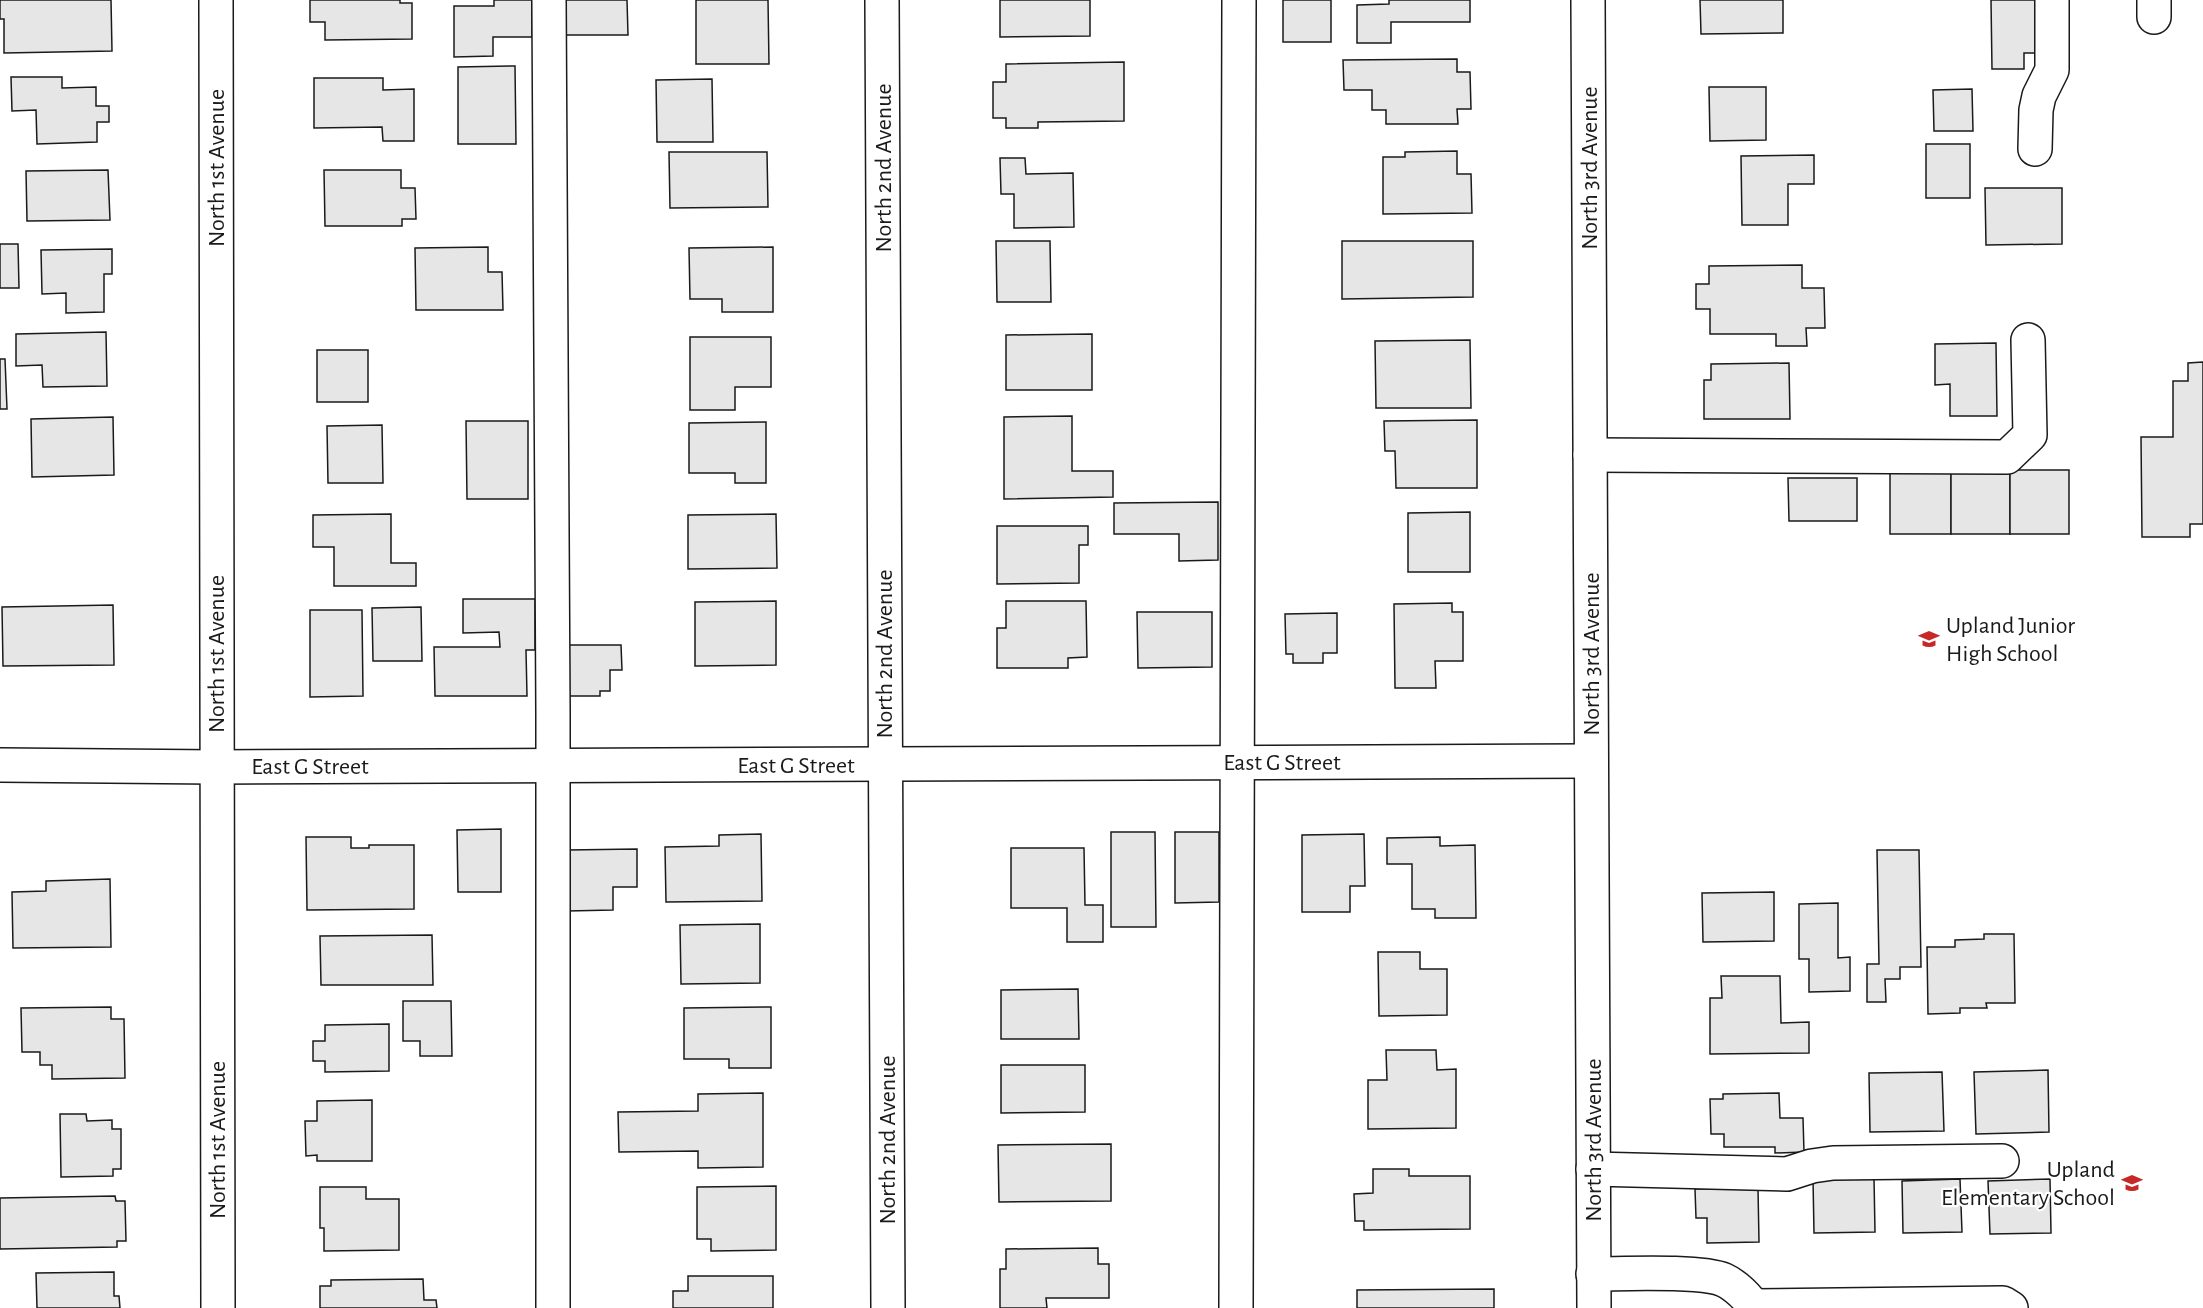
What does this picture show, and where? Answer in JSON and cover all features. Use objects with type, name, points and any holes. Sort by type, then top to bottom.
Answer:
[{"type":"street","name":"North 1st Avenue","points":[[216,0],[218,1308]]},
{"type":"street","points":[[549,0],[553,1308]]},
{"type":"street","name":"North 2nd Avenue","points":[[882,0],[888,1308]]},
{"type":"street","points":[[1236,1308],[1239,0]]},
{"type":"street","name":"North 3rd Avenue","points":[[1588,0],[1594,1308]]},
{"type":"street","points":[[2035,149],[2036,110],[2039,96],[2052,70],[2052,0]]},
{"type":"street","points":[[1590,455],[2007,457],[2030,435],[2028,340]]},
{"type":"street","name":"East G Street","points":[[0,765],[885,765],[1591,761]]},
{"type":"street","points":[[1593,1168],[1786,1174],[1812,1166],[1833,1163],[2002,1161]]},
{"type":"street","points":[[1593,1274],[1696,1275],[1723,1280],[1742,1292],[1754,1307],[2003,1303],[2011,1308]]},
{"type":"building","points":[[0,0],[111,0],[112,51],[4,53],[4,19],[0,19]]},
{"type":"building","points":[[310,0],[400,0],[400,3],[412,3],[412,39],[325,40],[325,22],[310,22]]},
{"type":"building","points":[[494,0],[532,0],[532,37],[493,37],[493,56],[454,57],[454,6],[494,6]]},
{"type":"building","points":[[566,0],[627,0],[628,35],[566,35]]},
{"type":"building","points":[[696,0],[768,0],[769,64],[696,64]]},
{"type":"building","points":[[1000,0],[1090,0],[1090,36],[1000,37]]},
{"type":"building","points":[[1283,0],[1331,0],[1331,42],[1283,42]]},
{"type":"building","points":[[1389,0],[1470,0],[1470,22],[1391,22],[1391,43],[1357,43],[1357,5],[1389,4]]},
{"type":"building","points":[[1700,0],[1783,0],[1783,33],[1701,34]]},
{"type":"building","points":[[1991,0],[2040,0],[2040,53],[2024,53],[2024,69],[1992,69]]},
{"type":"building","points":[[1457,59],[1457,72],[1470,72],[1471,109],[1457,109],[1458,124],[1386,124],[1386,110],[1372,110],[1372,90],[1344,90],[1343,60]]},
{"type":"building","points":[[1124,62],[1124,121],[1038,122],[1038,128],[1006,128],[1006,118],[993,118],[993,82],[1006,82],[1006,64]]},
{"type":"building","points":[[515,66],[516,144],[458,144],[458,67]]},
{"type":"building","points":[[11,77],[62,77],[62,88],[96,87],[96,106],[109,106],[109,122],[97,122],[97,142],[37,144],[36,110],[12,111]]},
{"type":"building","points":[[314,78],[383,78],[383,90],[414,89],[414,141],[383,141],[382,127],[314,128]]},
{"type":"building","points":[[712,79],[713,142],[657,142],[656,80]]},
{"type":"building","points":[[1709,87],[1766,87],[1766,140],[1710,141]]},
{"type":"building","points":[[1972,89],[1973,131],[1934,131],[1933,90]]},
{"type":"building","points":[[1926,144],[1970,144],[1970,198],[1926,198]]},
{"type":"building","points":[[1457,151],[1457,174],[1471,174],[1472,213],[1383,214],[1383,157],[1405,157],[1405,152]]},
{"type":"building","points":[[669,152],[767,152],[768,207],[670,208]]},
{"type":"building","points":[[1814,155],[1814,184],[1788,184],[1788,225],[1742,225],[1741,156]]},
{"type":"building","points":[[1000,158],[1025,158],[1026,174],[1073,173],[1074,227],[1014,228],[1014,194],[1001,194]]},
{"type":"building","points":[[108,170],[110,220],[27,221],[26,171]]},
{"type":"building","points":[[324,170],[401,170],[401,188],[415,188],[416,219],[402,219],[402,226],[325,226]]},
{"type":"building","points":[[1985,188],[2062,188],[2062,244],[1986,245]]},
{"type":"building","points":[[996,241],[1050,241],[1051,302],[997,302]]},
{"type":"building","points":[[1342,241],[1473,241],[1473,297],[1342,299]]},
{"type":"building","points":[[0,244],[18,244],[19,288],[0,288]]},
{"type":"building","points":[[488,247],[488,272],[502,272],[503,310],[416,310],[415,248]]},
{"type":"building","points":[[773,247],[773,312],[722,312],[722,299],[690,299],[689,248]]},
{"type":"building","points":[[112,249],[112,274],[104,274],[104,312],[66,313],[66,293],[42,294],[41,250]]},
{"type":"building","points":[[1802,265],[1802,288],[1824,288],[1825,328],[1806,328],[1807,346],[1776,346],[1776,334],[1710,334],[1710,309],[1696,309],[1696,284],[1709,284],[1709,266]]},
{"type":"building","points":[[106,332],[107,386],[43,387],[42,365],[16,366],[16,334]]},
{"type":"building","points":[[1092,334],[1092,390],[1006,390],[1006,335]]},
{"type":"building","points":[[690,337],[771,337],[771,387],[735,387],[735,410],[690,410]]},
{"type":"building","points":[[1470,340],[1471,408],[1376,408],[1375,341]]},
{"type":"building","points":[[1996,343],[1997,416],[1950,416],[1950,384],[1935,385],[1935,344]]},
{"type":"building","points":[[317,350],[368,350],[368,402],[317,402]]},
{"type":"building","points":[[0,359],[5,359],[7,409],[0,409]]},
{"type":"building","points":[[2203,362],[2203,524],[2190,524],[2190,537],[2142,537],[2141,437],[2173,437],[2173,381],[2188,381],[2188,363]]},
{"type":"building","points":[[1789,363],[1790,419],[1704,419],[1704,380],[1711,380],[1711,364]]},
{"type":"building","points":[[1072,416],[1072,471],[1113,471],[1113,497],[1004,499],[1004,417]]},
{"type":"building","points":[[113,417],[114,475],[32,477],[31,419]]},
{"type":"building","points":[[1477,420],[1477,488],[1396,488],[1395,451],[1385,451],[1384,421]]},
{"type":"building","points":[[466,421],[528,421],[528,499],[467,499]]},
{"type":"building","points":[[766,422],[766,483],[735,483],[735,473],[689,473],[689,423]]},
{"type":"building","points":[[382,425],[383,483],[328,483],[327,426]]},
{"type":"building","points":[[1890,470],[1951,470],[1951,534],[1890,534]]},
{"type":"building","points":[[1951,470],[2010,470],[2010,534],[1951,534]]},
{"type":"building","points":[[2010,470],[2069,470],[2069,534],[2010,534]]},
{"type":"building","points":[[1788,478],[1857,478],[1857,521],[1789,521]]},
{"type":"building","points":[[1218,502],[1218,560],[1179,561],[1179,534],[1114,534],[1114,503]]},
{"type":"building","points":[[1470,512],[1470,572],[1408,572],[1408,513]]},
{"type":"building","points":[[391,514],[391,563],[416,563],[416,586],[334,586],[334,547],[313,547],[313,515]]},
{"type":"building","points":[[776,514],[777,568],[688,569],[688,515]]},
{"type":"building","points":[[997,526],[1088,526],[1088,545],[1079,545],[1079,583],[997,584]]},
{"type":"building","points":[[463,599],[535,599],[535,650],[526,650],[527,696],[435,696],[434,647],[500,647],[499,632],[463,633]]},
{"type":"building","points":[[776,601],[776,665],[695,666],[695,602]]},
{"type":"building","points":[[1006,601],[1086,601],[1087,657],[1068,658],[1068,668],[997,668],[997,628],[1006,628]]},
{"type":"building","points":[[1452,603],[1452,612],[1463,612],[1463,661],[1435,661],[1436,688],[1395,688],[1394,604]]},
{"type":"building","points":[[113,605],[114,665],[3,666],[2,607]]},
{"type":"building","points":[[421,607],[422,661],[373,661],[372,608]]},
{"type":"building","points":[[310,610],[362,610],[363,696],[310,697]]},
{"type":"building","points":[[1137,612],[1212,612],[1212,667],[1138,668]]},
{"type":"building","points":[[1337,613],[1337,653],[1323,653],[1323,663],[1293,663],[1293,654],[1286,654],[1285,614]]},
{"type":"building","points":[[566,645],[621,645],[622,670],[610,670],[610,691],[600,691],[600,696],[567,696]]},
{"type":"building","points":[[501,829],[501,892],[458,892],[457,830]]},
{"type":"building","points":[[1111,832],[1155,832],[1156,927],[1111,927]]},
{"type":"building","points":[[1175,832],[1219,832],[1219,902],[1175,903]]},
{"type":"building","points":[[761,834],[762,901],[666,902],[665,847],[719,846],[719,835]]},
{"type":"building","points":[[1364,834],[1365,886],[1350,886],[1350,912],[1302,912],[1302,835]]},
{"type":"building","points":[[306,837],[351,837],[351,848],[369,848],[369,845],[414,845],[414,909],[307,910]]},
{"type":"building","points":[[1440,837],[1440,846],[1475,845],[1476,918],[1435,918],[1435,909],[1412,909],[1412,864],[1387,864],[1387,838]]},
{"type":"building","points":[[1011,848],[1084,848],[1085,905],[1103,905],[1103,942],[1067,942],[1067,908],[1011,908]]},
{"type":"building","points":[[637,849],[637,887],[613,887],[613,910],[567,911],[567,850]]},
{"type":"building","points":[[1877,850],[1919,850],[1921,967],[1900,967],[1900,979],[1885,979],[1886,1002],[1867,1002],[1867,964],[1879,964]]},
{"type":"building","points":[[110,879],[111,947],[13,948],[12,892],[46,891],[46,881]]},
{"type":"building","points":[[1774,892],[1774,941],[1703,942],[1702,893]]},
{"type":"building","points":[[1838,903],[1838,958],[1850,957],[1850,991],[1809,992],[1809,959],[1799,959],[1799,904]]},
{"type":"building","points":[[760,924],[760,983],[681,984],[680,925]]},
{"type":"building","points":[[1984,934],[2014,934],[2015,1003],[1986,1003],[1987,1008],[1960,1008],[1960,1013],[1928,1014],[1927,947],[1955,947],[1955,940],[1984,939]]},
{"type":"building","points":[[432,935],[433,985],[321,985],[320,936]]},
{"type":"building","points":[[1378,952],[1420,952],[1420,969],[1447,969],[1447,1015],[1379,1016]]},
{"type":"building","points":[[1721,976],[1780,976],[1781,1023],[1809,1022],[1809,1053],[1710,1054],[1710,998],[1722,998]]},
{"type":"building","points":[[1078,989],[1079,1039],[1001,1039],[1001,990]]},
{"type":"building","points":[[403,1001],[451,1001],[452,1056],[420,1056],[420,1041],[403,1041]]},
{"type":"building","points":[[111,1007],[111,1019],[124,1019],[125,1078],[52,1079],[52,1065],[40,1065],[40,1052],[22,1052],[21,1008]]},
{"type":"building","points":[[771,1007],[771,1068],[729,1068],[729,1059],[684,1059],[684,1008]]},
{"type":"building","points":[[389,1024],[389,1071],[325,1072],[325,1061],[313,1061],[313,1041],[325,1041],[325,1025]]},
{"type":"building","points":[[1386,1050],[1436,1050],[1437,1070],[1456,1069],[1456,1128],[1368,1129],[1368,1080],[1387,1080]]},
{"type":"building","points":[[1001,1065],[1085,1065],[1085,1112],[1001,1113]]},
{"type":"building","points":[[2048,1070],[2049,1132],[1976,1134],[1974,1072]]},
{"type":"building","points":[[1942,1072],[1944,1131],[1870,1132],[1869,1073]]},
{"type":"building","points":[[763,1093],[763,1167],[698,1168],[698,1151],[619,1152],[618,1112],[698,1111],[698,1094]]},
{"type":"building","points":[[1779,1093],[1780,1118],[1803,1118],[1804,1152],[1775,1153],[1775,1147],[1724,1147],[1724,1134],[1711,1134],[1710,1099],[1723,1099],[1723,1094]]},
{"type":"building","points":[[372,1100],[372,1161],[317,1161],[317,1155],[306,1156],[305,1121],[317,1121],[317,1101]]},
{"type":"building","points":[[60,1114],[86,1114],[87,1121],[112,1120],[112,1129],[121,1129],[121,1169],[113,1169],[113,1176],[61,1177]]},
{"type":"building","points":[[1111,1144],[1111,1201],[999,1202],[998,1145]]},
{"type":"building","points":[[1373,1169],[1409,1169],[1409,1176],[1470,1176],[1470,1229],[1364,1230],[1364,1221],[1355,1221],[1354,1194],[1373,1193]]},
{"type":"building","points":[[1874,1178],[1875,1232],[1814,1233],[1813,1179]]},
{"type":"building","points":[[1960,1179],[1962,1232],[1903,1233],[1902,1181]]},
{"type":"building","points":[[2050,1179],[2051,1233],[1990,1234],[1988,1181]]},
{"type":"building","points":[[776,1186],[776,1250],[711,1251],[711,1239],[697,1239],[697,1187]]},
{"type":"building","points":[[320,1187],[366,1187],[366,1199],[399,1199],[399,1250],[324,1251],[324,1228],[320,1228]]},
{"type":"building","points":[[1758,1188],[1759,1242],[1707,1243],[1707,1218],[1696,1218],[1695,1189]]},
{"type":"building","points":[[115,1196],[116,1201],[125,1201],[126,1241],[117,1241],[117,1247],[0,1249],[0,1198]]},
{"type":"building","points":[[1098,1248],[1098,1264],[1109,1264],[1109,1298],[1046,1298],[1047,1308],[1000,1308],[1000,1269],[1006,1269],[1006,1249]]},
{"type":"building","points":[[114,1272],[114,1296],[119,1296],[120,1308],[37,1308],[36,1273]]},
{"type":"building","points":[[688,1276],[773,1276],[773,1308],[673,1308],[673,1291],[688,1291]]},
{"type":"building","points":[[423,1279],[424,1300],[436,1300],[437,1308],[320,1308],[320,1286],[331,1286],[331,1280]]},
{"type":"building","points":[[1494,1289],[1494,1308],[1357,1308],[1357,1290]]},
{"type":"place","name":"Upland Junior High School","points":[[1929,639]]},
{"type":"place","name":"Upland Elementary School","points":[[2132,1183]]}]
